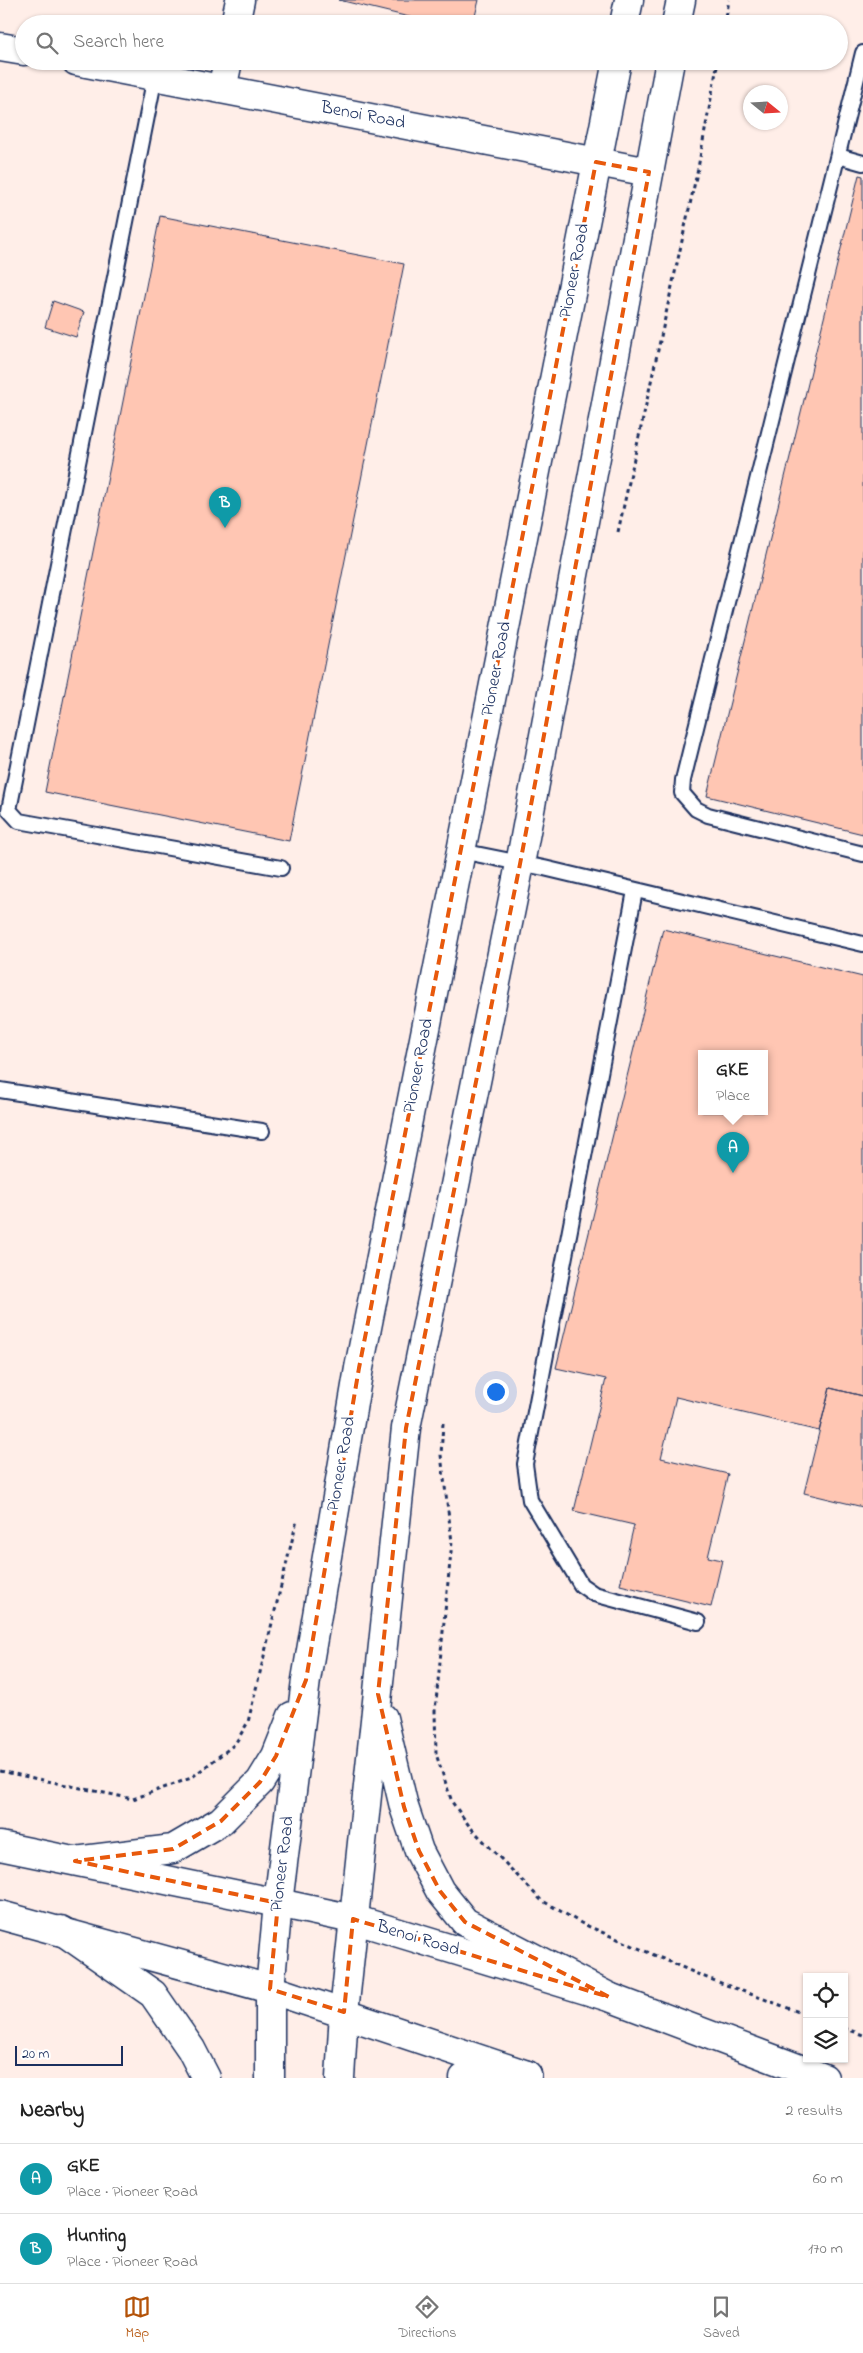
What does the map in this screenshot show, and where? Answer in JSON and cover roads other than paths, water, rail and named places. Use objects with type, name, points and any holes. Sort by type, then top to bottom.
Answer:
[{"type":"main road","points":[[237,15],[240,0]]},
{"type":"main road","points":[[626,15],[629,0]]},
{"type":"main road","points":[[678,15],[681,0]]},
{"type":"main road","points":[[0,47],[15,50]]},
{"type":"main road","name":"Benoi Road","points":[[123,70],[649,172]]},
{"type":"main road","points":[[222,89],[226,70]]},
{"type":"main road","name":"Pioneer Road","points":[[270,2078],[270,1989],[278,1903],[306,1680],[359,1368],[615,70]]},
{"type":"main road","points":[[340,2078],[353,1919],[406,1428],[520,864],[668,70]]},
{"type":"main road","points":[[75,1861],[173,1849],[221,1821],[260,1782],[276,1756],[306,1680]]},
{"type":"main road","points":[[378,1694],[404,1807],[419,1851],[440,1891],[465,1922],[609,1997]]},
{"type":"main road","name":"Benoi Road","points":[[0,1846],[353,1919],[609,1997],[824,2078]]},
{"type":"main road","points":[[0,1915],[61,1930],[270,1989],[344,2012],[531,2076]]},
{"type":"main road","points":[[61,1930],[153,1994],[191,2049],[206,2078]]},
{"type":"main road","points":[[464,2078],[531,2076]]},
{"type":"lane","points":[[863,53],[683,780],[682,793],[696,810],[708,815],[863,854]]},
{"type":"lane","points":[[155,76],[9,810],[19,821],[281,868]]},
{"type":"lane","points":[[838,156],[863,163]]},
{"type":"lane","points":[[461,851],[863,944]]},
{"type":"lane","points":[[635,891],[524,1464],[530,1500],[581,1585],[594,1594],[698,1622]]},
{"type":"lane","points":[[0,1090],[262,1131]]},
{"type":"place","name":"Hunting","points":[[225,528]]},
{"type":"place","name":"GKE","points":[[733,1173]]}]
